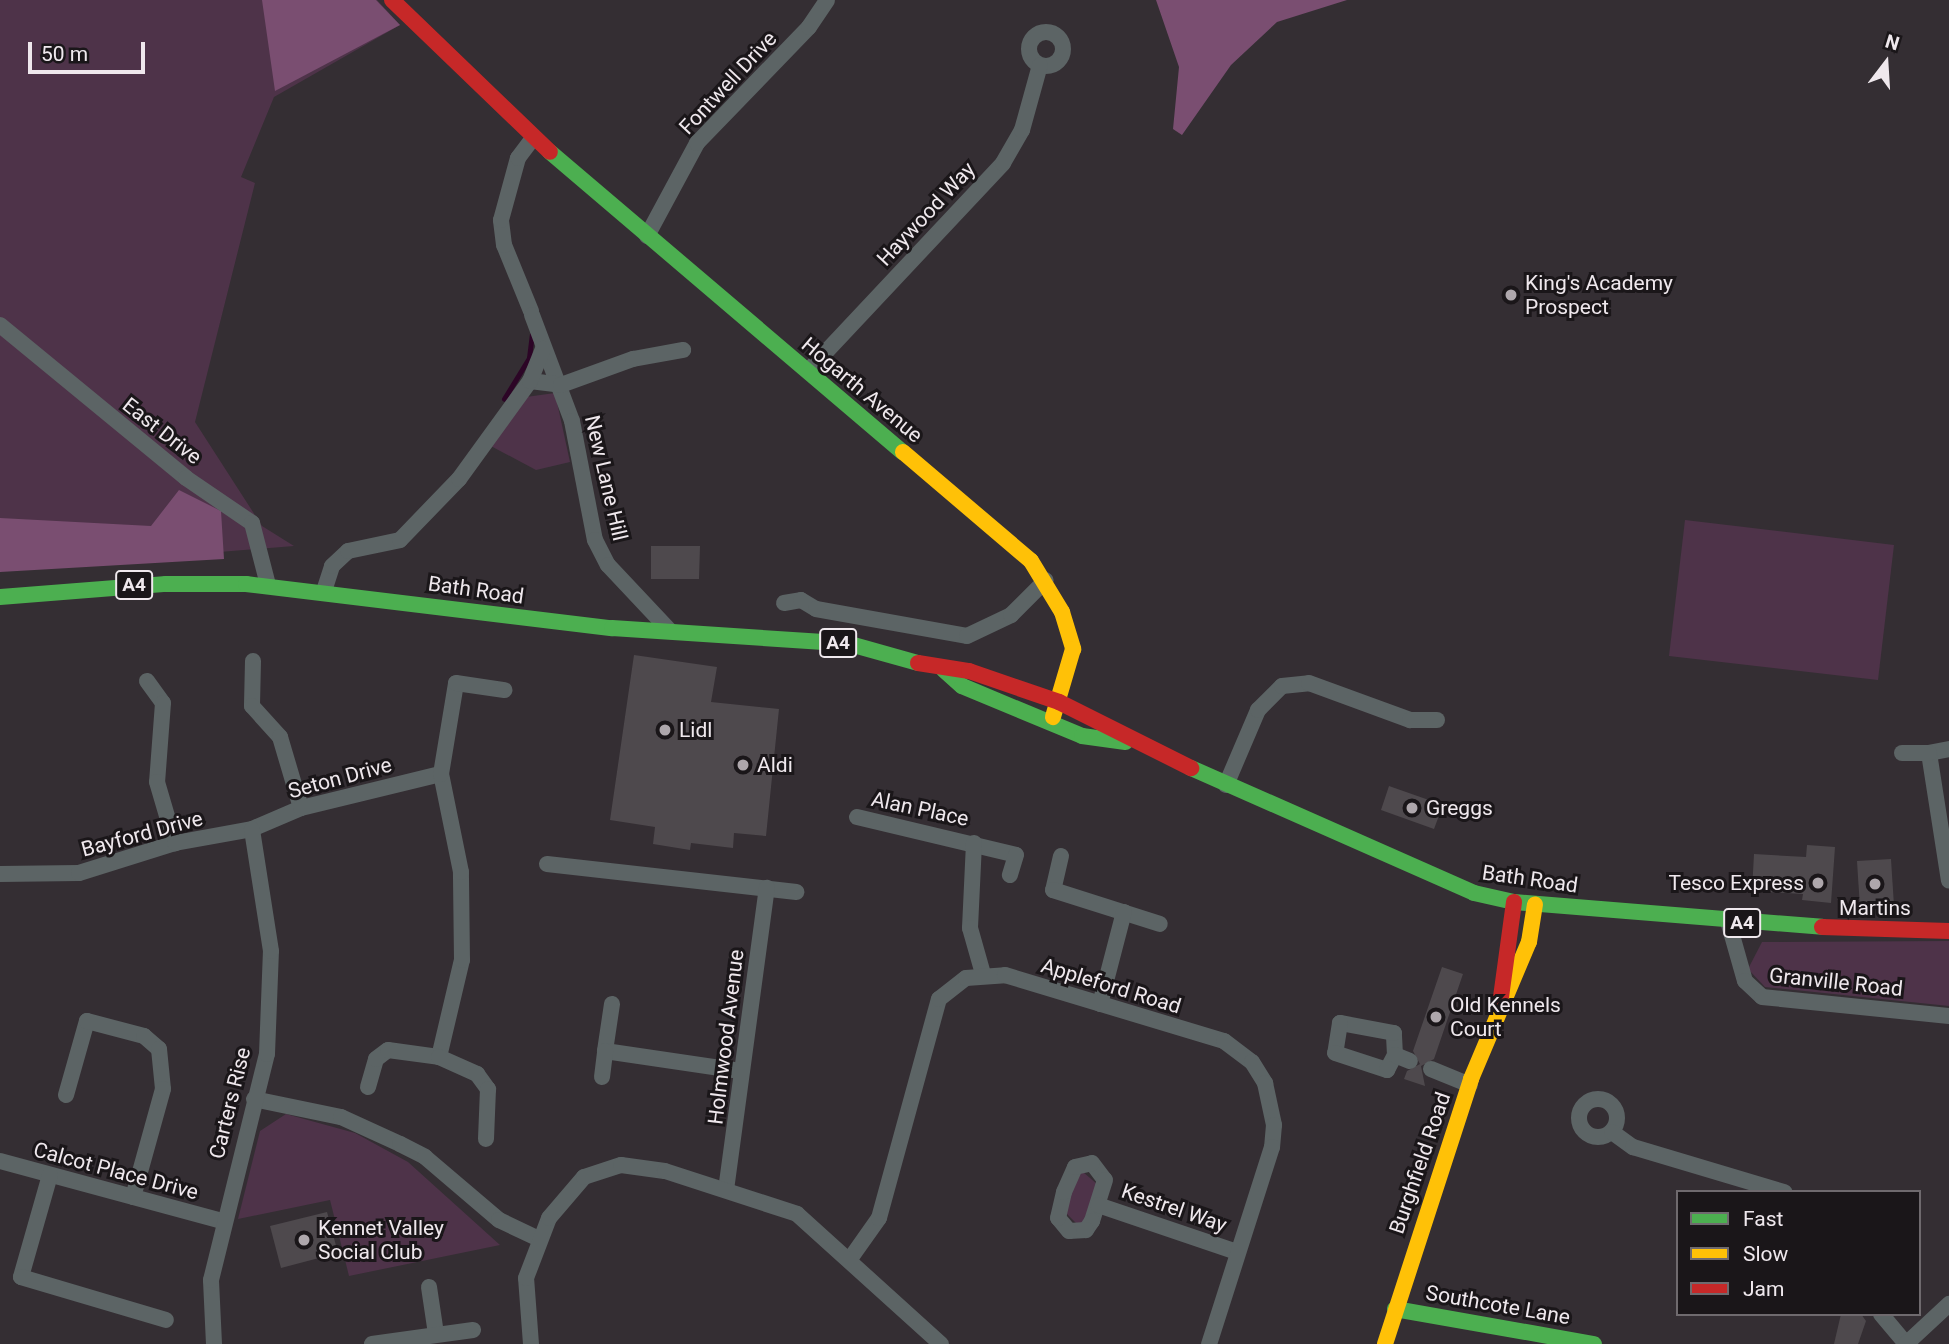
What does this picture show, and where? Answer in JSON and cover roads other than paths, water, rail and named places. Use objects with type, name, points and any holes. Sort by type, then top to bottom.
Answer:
[{"type":"main road","points":[[392,0],[533,138]]},
{"type":"main road","name":"Hogarth Avenue","points":[[533,138],[1005,538],[1046,580],[1073,649],[1051,722]]},
{"type":"main road","name":"Bath Road","points":[[0,597],[166,584],[268,585],[670,631],[850,644],[944,670],[970,671],[1059,702],[1135,743],[1419,873],[1514,902],[1727,921],[1949,932]]},
{"type":"main road","name":"Bath Road","points":[[944,670],[962,686],[1051,722],[1104,741],[1135,743]]},
{"type":"main road","name":"Burghfield Road","points":[[1501,999],[1514,902]]},
{"type":"main road","name":"Burghfield Road","points":[[1385,1344],[1470,1085],[1501,999],[1529,942],[1535,904]]},
{"type":"main road","name":"Southcote Lane","points":[[1395,1308],[1594,1344]]},
{"type":"street","name":"Fontwell Drive","points":[[647,236],[697,143],[809,27],[827,0]]},
{"type":"street","name":"Haywood Way","points":[[808,371],[1003,163],[1022,130],[1040,65]]},
{"type":"street","name":"New Lane Hill","points":[[533,138],[518,158],[500,220],[504,245],[532,313],[543,348],[561,384],[595,540],[608,565],[670,631]]},
{"type":"street","name":"East Drive","points":[[0,325],[186,478],[253,523],[268,585]]},
{"type":"street","points":[[324,591],[331,566],[348,551],[400,540],[459,479],[530,381],[543,348]]},
{"type":"street","points":[[530,381],[561,384],[633,359],[683,350]]},
{"type":"street","points":[[784,603],[801,600],[828,612],[967,636],[1011,615],[1046,580]]},
{"type":"street","points":[[253,661],[251,706],[280,737],[301,808]]},
{"type":"street","points":[[147,681],[163,703],[157,782],[176,843]]},
{"type":"street","points":[[439,1057],[461,960],[461,872],[441,774],[456,683],[504,690]]},
{"type":"street","points":[[1226,785],[1258,710],[1282,686],[1309,683],[1410,720],[1437,720]]},
{"type":"street","points":[[1902,753],[1929,753],[1949,749]]},
{"type":"street","points":[[1929,753],[1949,880]]},
{"type":"street","name":"Seton Drive","points":[[252,828],[301,808],[441,774]]},
{"type":"street","name":"Alan Place","points":[[857,817],[1016,855],[1010,875]]},
{"type":"street","name":"Bayford Drive","points":[[0,874],[79,873],[176,843],[252,828]]},
{"type":"street","name":"Carters Rise","points":[[214,1344],[211,1280],[222,1221],[267,1054],[271,951],[252,828]]},
{"type":"street","name":"Alan Place","points":[[974,843],[970,928],[983,974]]},
{"type":"street","points":[[1061,856],[1053,890],[1160,924]]},
{"type":"street","points":[[547,864],[796,892]]},
{"type":"street","name":"Holmwood Avenue","points":[[726,1190],[767,888]]},
{"type":"street","points":[[1100,1004],[1124,912]]},
{"type":"street","name":"Granville Road","points":[[1727,921],[1745,981],[1762,997],[1949,1016]]},
{"type":"street","points":[[850,1259],[879,1218],[939,999],[950,986],[983,974]]},
{"type":"street","name":"Appleford Road","points":[[983,974],[1100,1004],[1224,1041],[1252,1062],[1265,1083],[1273,1113],[1272,1147],[1209,1344]]},
{"type":"street","points":[[602,1077],[612,1004]]},
{"type":"street","points":[[66,1095],[87,1021],[144,1036],[159,1049],[163,1089],[133,1197]]},
{"type":"street","points":[[368,1087],[376,1059],[388,1050],[439,1057],[477,1074],[488,1089],[486,1139]]},
{"type":"street","points":[[605,1051],[741,1072]]},
{"type":"street","points":[[1431,1069],[1470,1085]]},
{"type":"street","points":[[254,1099],[341,1118],[400,1144],[425,1157],[499,1220],[539,1239]]},
{"type":"street","points":[[1612,1132],[1633,1147],[1777,1190]]},
{"type":"street","name":"Calcot Place Drive","points":[[0,1161],[222,1221]]},
{"type":"street","points":[[531,1344],[526,1278],[539,1239],[564,1194],[601,1169],[639,1166],[726,1190],[797,1214],[850,1259],[941,1344]]},
{"type":"street","points":[[50,1175],[21,1277],[166,1320]]},
{"type":"street","name":"Kestrel Way","points":[[1098,1205],[1237,1252]]},
{"type":"street","points":[[429,1287],[436,1334]]},
{"type":"street","points":[[1883,1316],[1906,1344],[1949,1304]]},
{"type":"street","points":[[372,1344],[473,1330]]},
{"type":"street","points":[[915,1344],[926,1331]]},
{"type":"waterway","points":[[504,399],[529,358],[532,335]]},
{"type":"place","name":"King's Academy Prospect","points":[[1511,295]]},
{"type":"place","name":"Lidl","points":[[665,730]]},
{"type":"place","name":"Aldi","points":[[743,765]]},
{"type":"place","name":"Greggs","points":[[1412,808]]},
{"type":"place","name":"Tesco Express","points":[[1818,883]]},
{"type":"place","name":"Martins","points":[[1875,884]]},
{"type":"place","name":"Old Kennels Court","points":[[1436,1017]]},
{"type":"place","name":"Kennet Valley Social Club","points":[[304,1240]]}]
